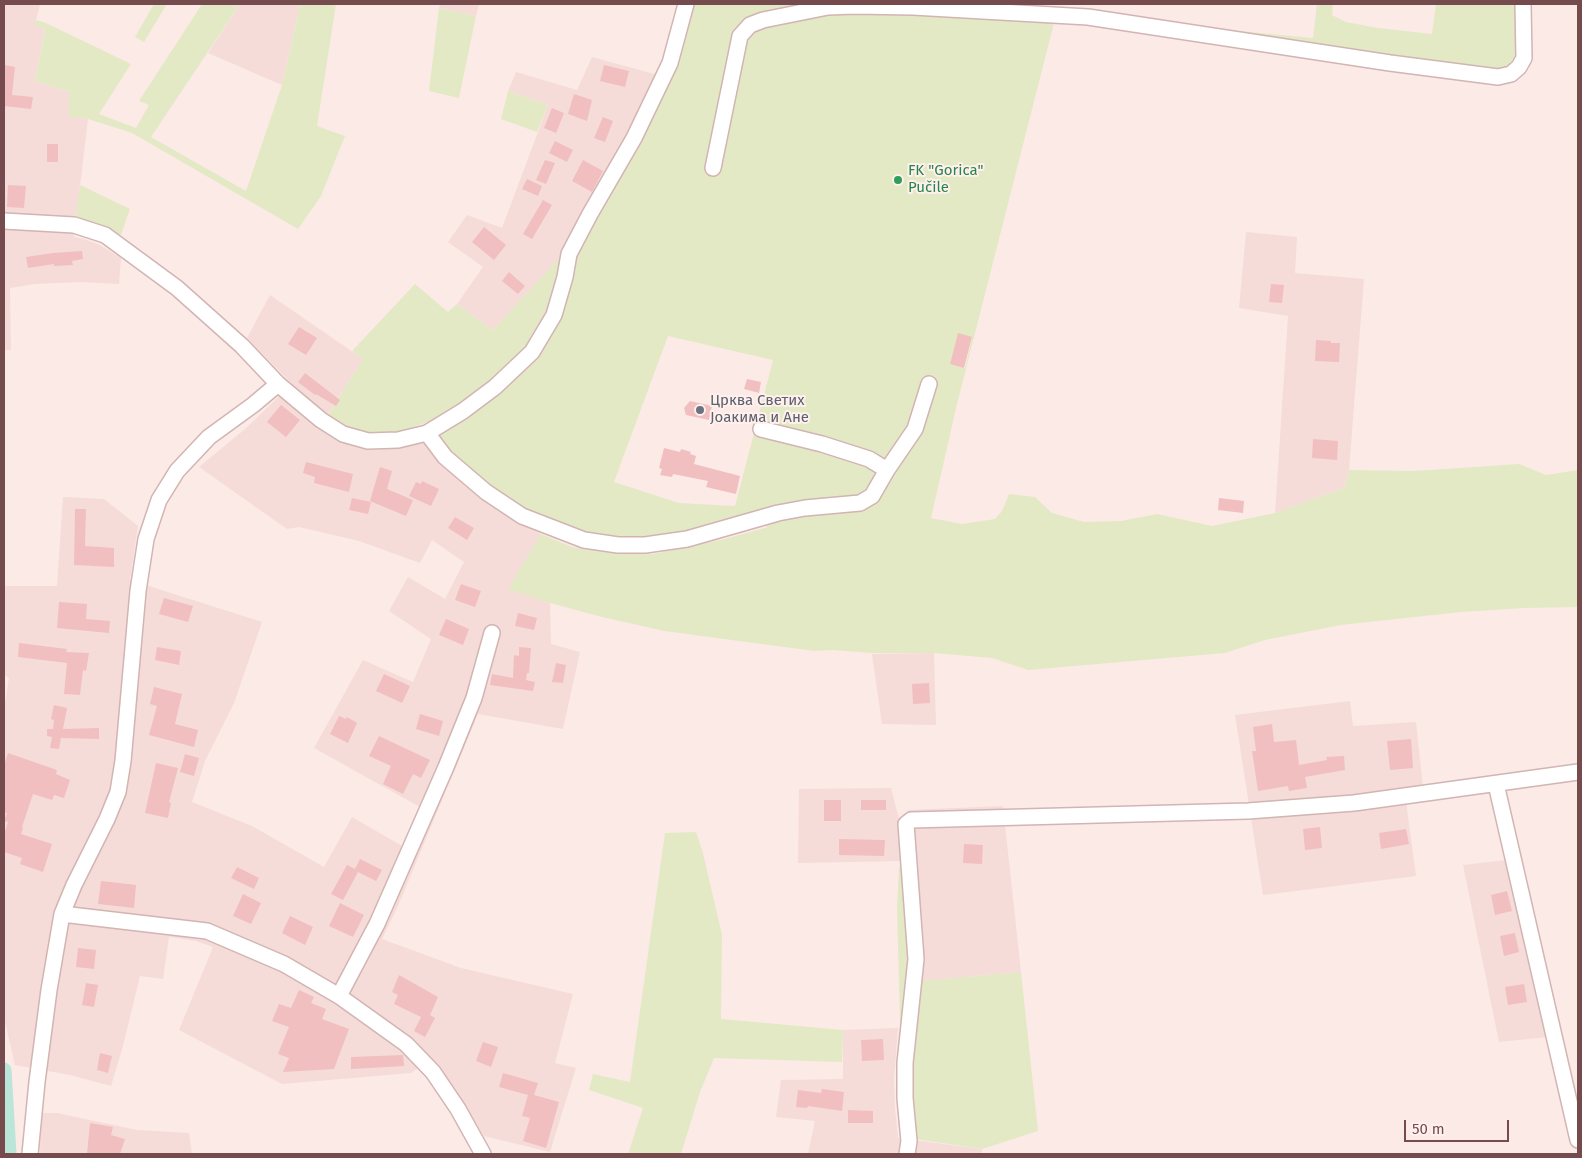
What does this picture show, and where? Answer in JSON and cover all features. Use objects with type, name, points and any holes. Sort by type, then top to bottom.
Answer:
[{"type":"street","points":[[4,221],[74,225],[105,234],[177,288],[242,346],[278,384],[321,420],[343,434],[368,442],[398,440],[427,433],[463,411],[495,387],[532,352],[554,314],[565,277],[569,254],[634,138],[670,64],[686,4]]},
{"type":"street","points":[[713,168],[740,36],[750,25],[763,20],[828,7],[854,6],[914,7],[1088,17],[1498,78],[1511,74],[1519,67],[1524,58],[1523,4]]},
{"type":"street","points":[[30,1154],[38,1072],[62,914],[74,885],[108,819],[118,792],[124,761],[138,591],[146,539],[160,500],[177,471],[209,437],[278,384]]},
{"type":"street","points":[[427,433],[445,458],[486,492],[522,516],[584,540],[618,545],[645,545],[686,539],[778,513],[805,508],[860,503],[872,496],[915,429],[929,384]]},
{"type":"street","points":[[761,429],[822,444],[870,459],[887,470]]},
{"type":"street","points":[[339,996],[377,924],[446,767],[474,698],[492,633]]},
{"type":"street","points":[[907,1154],[909,1141],[905,1098],[905,1063],[916,959],[906,824],[912,820],[1248,811],[1354,803],[1578,772]]},
{"type":"street","points":[[1496,784],[1578,1140]]},
{"type":"street","points":[[62,914],[207,931],[284,964],[339,996],[406,1044],[433,1072],[458,1109],[483,1154]]},
{"type":"shaded area","points":[[4,4],[40,4],[35,25],[45,29],[35,81],[70,92],[69,116],[88,119],[74,237],[100,245],[121,258],[119,284],[82,282],[34,284],[10,288],[11,350],[4,350]]},
{"type":"shaded area","points":[[240,4],[300,4],[282,85],[208,53]]},
{"type":"shaded area","points":[[440,4],[479,4],[476,16],[439,8]]},
{"type":"shaded area","points":[[592,57],[658,75],[562,255],[493,330],[457,304],[483,267],[448,242],[467,215],[502,228],[548,105],[508,91],[516,72],[577,90]]},
{"type":"shaded area","points":[[1246,232],[1297,237],[1295,273],[1364,279],[1349,470],[1344,488],[1275,513],[1288,316],[1239,308]]},
{"type":"shaded area","points":[[270,295],[363,359],[320,427],[337,440],[368,450],[392,449],[426,442],[462,479],[500,510],[541,534],[509,589],[550,603],[551,644],[580,652],[563,729],[478,714],[398,906],[382,939],[461,968],[573,994],[555,1063],[576,1068],[550,1152],[484,1136],[449,1084],[425,1058],[418,1068],[411,1073],[282,1084],[179,1030],[213,947],[196,941],[169,937],[163,979],[140,976],[111,1086],[70,1075],[15,1065],[4,1018],[4,709],[9,678],[4,675],[4,586],[57,586],[63,497],[104,499],[138,526],[130,580],[262,622],[234,703],[205,761],[192,802],[252,826],[324,867],[352,817],[402,846],[420,807],[314,748],[363,660],[413,682],[431,639],[389,611],[408,577],[445,599],[464,562],[432,540],[420,563],[359,541],[299,527],[287,529],[199,467],[245,429],[292,384],[247,338]]},
{"type":"shaded area","points":[[934,653],[936,725],[882,724],[872,654]]},
{"type":"shaded area","points":[[1350,701],[1353,726],[1416,722],[1423,787],[1407,789],[1407,809],[1416,876],[1263,895],[1235,715]]},
{"type":"shaded area","points":[[891,788],[899,819],[902,861],[798,863],[799,789]]},
{"type":"shaded area","points":[[1003,806],[1021,972],[921,981],[921,917],[908,810]]},
{"type":"shaded area","points":[[1507,860],[1548,1037],[1499,1042],[1463,865]]},
{"type":"shaded area","points":[[898,1028],[894,1080],[898,1138],[982,1149],[982,1154],[808,1154],[815,1121],[776,1117],[781,1080],[843,1079],[843,1030]]},
{"type":"shaded area","points":[[41,1113],[57,1113],[137,1130],[189,1133],[192,1154],[40,1154]]},
{"type":"green space","points":[[154,4],[167,4],[144,42],[135,37]]},
{"type":"green space","points":[[202,4],[240,4],[151,137],[246,191],[282,85],[300,4],[336,4],[317,126],[345,136],[321,196],[298,229],[132,133],[88,119],[68,116],[70,92],[35,81],[45,29],[34,25],[36,20],[131,64],[99,114],[136,128],[149,105],[139,101]]},
{"type":"green space","points":[[699,4],[812,4],[1055,19],[957,404],[931,518],[962,524],[995,519],[1002,511],[1009,494],[1035,497],[1052,513],[1084,522],[1121,521],[1157,514],[1212,526],[1275,513],[1344,488],[1349,470],[1414,471],[1519,464],[1546,475],[1578,470],[1578,607],[1461,612],[1341,625],[1265,640],[1225,653],[1028,670],[992,658],[934,653],[814,651],[664,631],[550,603],[508,589],[541,534],[572,547],[605,552],[653,554],[725,539],[768,527],[743,516],[698,531],[650,538],[601,536],[553,522],[491,488],[439,442],[428,422],[404,430],[374,435],[349,429],[327,416],[363,359],[352,351],[415,284],[448,312],[457,304],[493,330],[562,255],[638,143],[675,69],[693,6]],"holes":[[[958,334],[972,338],[965,368],[950,364]],[[668,336],[773,360],[735,506],[679,503],[614,482]]]},
{"type":"green space","points":[[1317,4],[1333,4],[1332,15],[1346,22],[1378,28],[1432,34],[1436,4],[1518,4],[1516,62],[1497,73],[1218,29],[1313,38]]},
{"type":"green space","points":[[439,8],[476,16],[459,98],[429,91]]},
{"type":"green space","points":[[508,91],[548,105],[537,132],[501,119]]},
{"type":"green space","points":[[80,185],[130,209],[121,235],[94,223],[76,219]]},
{"type":"green space","points":[[696,832],[703,853],[722,935],[721,1019],[843,1030],[842,1062],[714,1058],[700,1092],[681,1154],[628,1154],[643,1108],[589,1090],[593,1074],[630,1082],[665,833]]},
{"type":"green space","points":[[899,867],[904,867],[909,955],[908,982],[1021,972],[1038,1131],[982,1149],[915,1139],[912,1090],[917,1022],[900,1022],[897,907]]},
{"type":"building","points":[[4,65],[15,67],[12,95],[33,97],[31,109],[4,106]]},
{"type":"building","points":[[604,65],[629,71],[625,87],[600,81]]},
{"type":"building","points":[[574,94],[592,100],[587,121],[568,114]]},
{"type":"building","points":[[552,108],[564,113],[556,133],[544,128]]},
{"type":"building","points":[[603,117],[613,121],[605,142],[594,138]]},
{"type":"building","points":[[555,141],[573,150],[567,162],[549,153]]},
{"type":"building","points":[[47,144],[58,144],[58,162],[47,162]]},
{"type":"building","points":[[545,160],[555,163],[546,184],[536,180]]},
{"type":"building","points":[[583,160],[603,171],[592,192],[572,181]]},
{"type":"building","points":[[527,179],[542,186],[538,196],[522,189]]},
{"type":"building","points":[[8,185],[26,186],[24,208],[7,207]]},
{"type":"building","points":[[543,200],[552,205],[532,239],[523,234]]},
{"type":"building","points":[[484,227],[506,245],[494,260],[472,242]]},
{"type":"building","points":[[82,251],[83,259],[72,261],[73,265],[54,266],[54,264],[28,268],[26,257]]},
{"type":"building","points":[[509,272],[525,286],[518,294],[502,281]]},
{"type":"building","points":[[1271,284],[1284,285],[1282,303],[1269,302]]},
{"type":"building","points":[[299,327],[317,338],[306,355],[288,344]]},
{"type":"building","points":[[958,333],[972,337],[964,368],[950,364]]},
{"type":"building","points":[[1316,340],[1340,343],[1339,362],[1315,361]]},
{"type":"building","points":[[305,373],[340,400],[336,406],[315,395],[298,382]]},
{"type":"building","points":[[747,379],[761,382],[759,393],[744,389]]},
{"type":"building","name":"Црква Светих Јоакима и Ане","points":[[690,401],[712,406],[709,420],[686,415],[684,408]]},
{"type":"building","points":[[281,405],[300,420],[286,437],[267,422]]},
{"type":"building","points":[[1313,439],[1338,441],[1337,460],[1312,458]]},
{"type":"building","points":[[664,448],[680,452],[681,449],[691,452],[690,454],[696,456],[694,464],[740,476],[736,494],[706,487],[708,481],[673,474],[672,477],[660,475],[662,469],[659,468]]},
{"type":"building","points":[[306,462],[353,474],[349,492],[314,483],[315,477],[303,473]]},
{"type":"building","points":[[380,467],[392,471],[387,489],[413,500],[406,516],[370,501]]},
{"type":"building","points":[[422,481],[439,489],[431,506],[409,496],[416,482],[421,484]]},
{"type":"building","points":[[352,498],[371,502],[368,514],[349,510]]},
{"type":"building","points":[[1219,498],[1244,501],[1243,513],[1218,510]]},
{"type":"building","points":[[75,509],[86,509],[85,546],[114,548],[114,567],[74,565]]},
{"type":"building","points":[[455,517],[474,528],[467,540],[448,528]]},
{"type":"building","points":[[461,584],[481,591],[475,607],[455,600]]},
{"type":"building","points":[[164,598],[193,606],[188,622],[159,614]]},
{"type":"building","points":[[59,602],[87,604],[86,619],[110,621],[109,633],[57,628]]},
{"type":"building","points":[[518,613],[537,618],[534,630],[515,626]]},
{"type":"building","points":[[446,619],[469,629],[463,645],[439,635]]},
{"type":"building","points":[[19,643],[67,649],[66,652],[89,653],[86,671],[83,670],[80,695],[64,694],[67,663],[18,657]]},
{"type":"building","points":[[157,647],[181,651],[179,665],[155,660]]},
{"type":"building","points":[[519,647],[531,648],[529,673],[527,673],[526,680],[535,682],[533,691],[490,685],[492,674],[513,678],[514,655],[519,656]]},
{"type":"building","points":[[556,663],[566,665],[563,683],[552,682]]},
{"type":"building","points":[[384,674],[410,686],[402,703],[376,691]]},
{"type":"building","points":[[929,683],[930,703],[913,704],[912,684]]},
{"type":"building","points":[[154,687],[182,694],[175,724],[198,730],[194,747],[149,735],[157,706],[150,704]]},
{"type":"building","points":[[54,705],[67,708],[63,729],[99,728],[99,739],[61,738],[59,749],[50,748],[52,737],[47,736],[47,729],[53,729],[54,720],[51,719]]},
{"type":"building","points":[[420,714],[443,721],[439,736],[416,729]]},
{"type":"building","points":[[339,716],[346,719],[347,717],[357,723],[348,743],[330,734]]},
{"type":"building","points":[[1272,724],[1274,742],[1296,740],[1299,765],[1327,760],[1326,757],[1344,756],[1345,770],[1305,777],[1307,788],[1289,791],[1288,786],[1258,791],[1252,751],[1256,751],[1253,727]]},
{"type":"building","points":[[379,736],[430,760],[421,778],[413,774],[403,794],[383,784],[391,766],[369,756]]},
{"type":"building","points":[[1411,739],[1413,768],[1390,770],[1387,741]]},
{"type":"building","points":[[8,753],[57,770],[56,774],[70,780],[64,798],[54,795],[52,800],[33,794],[22,827],[21,834],[52,844],[43,872],[20,864],[22,858],[4,852],[4,835],[8,822],[4,821],[7,813],[4,812],[4,766]]},
{"type":"building","points":[[185,754],[199,758],[194,776],[180,772]]},
{"type":"building","points":[[156,763],[178,768],[169,802],[171,803],[168,818],[145,813]]},
{"type":"building","points":[[824,800],[841,800],[841,821],[824,821]]},
{"type":"building","points":[[861,800],[886,800],[886,810],[861,810]]},
{"type":"building","points":[[1320,827],[1322,848],[1305,850],[1303,829]]},
{"type":"building","points":[[1406,829],[1409,844],[1381,849],[1379,833]]},
{"type":"building","points":[[839,839],[885,840],[884,856],[839,855]]},
{"type":"building","points":[[964,844],[983,845],[982,864],[963,863]]},
{"type":"building","points":[[360,859],[382,870],[376,881],[358,872],[343,900],[331,894],[347,865],[355,869]]},
{"type":"building","points":[[237,867],[259,878],[254,889],[231,878]]},
{"type":"building","points":[[101,881],[136,885],[134,908],[98,904]]},
{"type":"building","points":[[1507,891],[1512,911],[1495,915],[1491,895]]},
{"type":"building","points":[[243,894],[261,903],[251,924],[233,916]]},
{"type":"building","points":[[340,903],[364,915],[353,937],[329,926]]},
{"type":"building","points":[[290,916],[313,927],[305,945],[282,933]]},
{"type":"building","points":[[1515,933],[1519,952],[1504,956],[1500,936]]},
{"type":"building","points":[[78,948],[96,950],[94,969],[76,967]]},
{"type":"building","points":[[399,975],[438,997],[430,1015],[435,1018],[425,1037],[414,1031],[421,1017],[394,1004],[398,995],[392,992]]},
{"type":"building","points":[[86,983],[98,985],[94,1007],[82,1005]]},
{"type":"building","points":[[1524,984],[1527,1002],[1508,1005],[1505,987]]},
{"type":"building","points":[[299,990],[314,997],[311,1003],[326,1009],[322,1019],[349,1029],[334,1069],[283,1072],[289,1058],[278,1054],[289,1027],[272,1021],[279,1004],[291,1008]]},
{"type":"building","points":[[883,1039],[884,1060],[862,1061],[861,1040]]},
{"type":"building","points":[[483,1042],[498,1047],[491,1067],[476,1061]]},
{"type":"building","points":[[100,1053],[112,1056],[108,1073],[97,1070]]},
{"type":"building","points":[[403,1055],[404,1066],[351,1069],[351,1057]]},
{"type":"building","points":[[503,1073],[538,1083],[534,1095],[559,1102],[546,1148],[523,1141],[530,1118],[522,1116],[528,1095],[499,1087]]},
{"type":"building","points":[[822,1089],[844,1092],[842,1111],[808,1106],[807,1108],[796,1107],[798,1090],[821,1093]]},
{"type":"building","points":[[848,1110],[873,1111],[873,1123],[848,1123]]},
{"type":"building","points":[[90,1123],[113,1127],[111,1135],[125,1139],[120,1154],[87,1154]]},
{"type":"waterway","points":[[4,1070],[9,1154]]},
{"type":"place","name":"FK \"Gorica\" Pučile","points":[[898,180]]},
{"type":"place","name":"Црква Светих Јоакима и Ане","points":[[700,410]]}]
